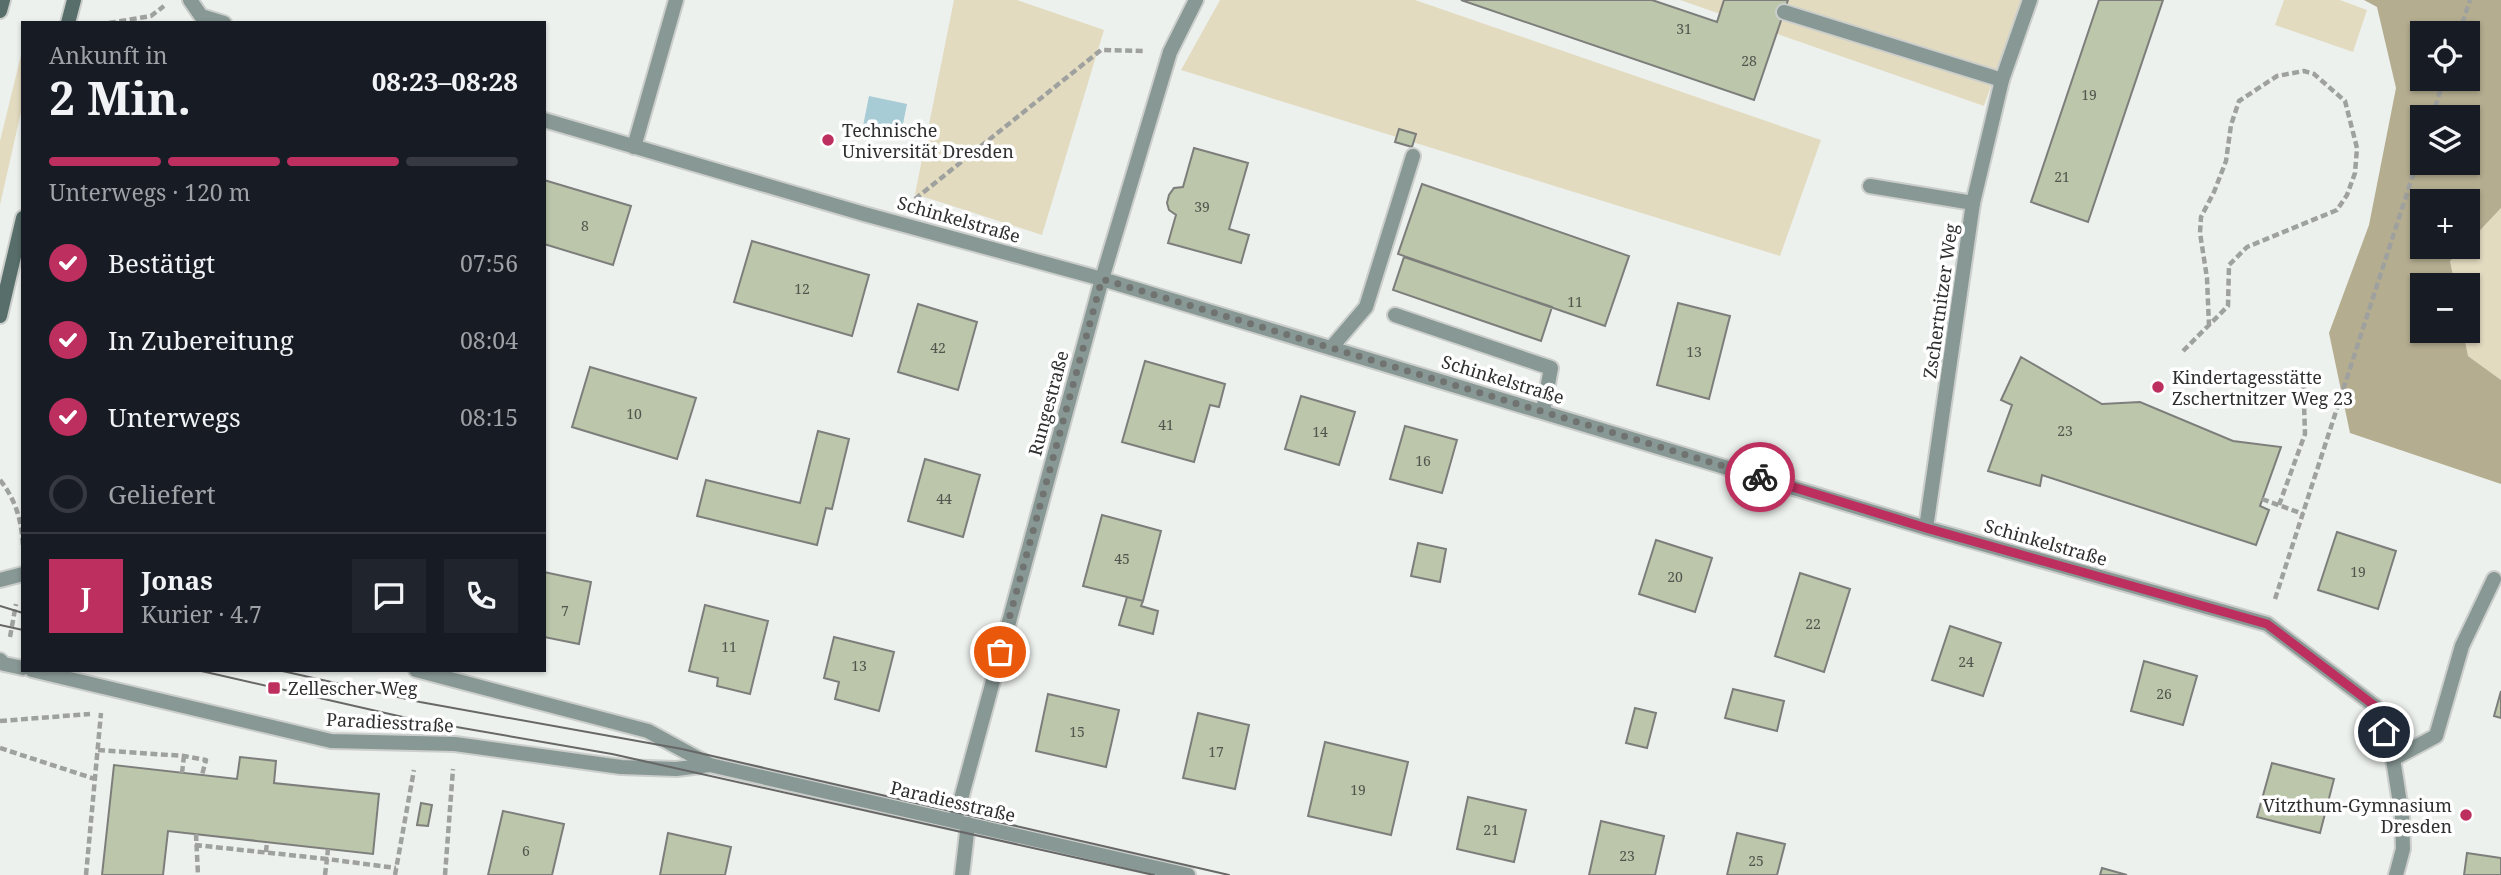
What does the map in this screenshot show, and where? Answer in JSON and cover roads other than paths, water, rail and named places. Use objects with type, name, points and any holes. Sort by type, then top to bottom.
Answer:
[{"type":"main road","points":[[0,11],[3,0]]},
{"type":"main road","points":[[69,21],[74,0]]},
{"type":"main road","points":[[0,316],[21,227]]},
{"type":"street","points":[[190,0],[201,16],[217,21]]},
{"type":"street","points":[[634,147],[676,0]]},
{"type":"street","name":"Rungestraße","points":[[962,875],[961,822],[1102,279],[1170,52],[1196,0]]},
{"type":"street","name":"Zschertnitzer Weg","points":[[1926,528],[1973,203],[2002,80],[2030,0]]},
{"type":"street","points":[[1784,12],[2002,80]]},
{"type":"street","name":"Schinkelstraße","points":[[546,121],[1102,279],[1926,528],[2267,624],[2375,706],[2393,759],[2402,816],[2403,849],[2396,875]]},
{"type":"street","points":[[1331,348],[1366,307],[1413,156]]},
{"type":"street","points":[[1870,186],[1973,203]]},
{"type":"street","points":[[1395,314],[1551,369],[1543,411]]},
{"type":"street","points":[[0,580],[21,575]]},
{"type":"street","points":[[2393,759],[2436,736],[2462,646],[2494,579]]},
{"type":"street","points":[[0,660],[4,664],[21,668]]},
{"type":"street","name":"Paradiesstraße","points":[[40,672],[331,741],[455,744],[621,767],[676,769],[710,765]]},
{"type":"street","name":"Paradiesstraße","points":[[424,672],[648,731],[710,765],[1188,875]]},
{"type":"water","points":[[869,96],[907,104],[900,139],[862,131]]},
{"type":"tram line","points":[[0,606],[21,612]]},
{"type":"tram line","points":[[0,625],[21,630]]},
{"type":"tram line","points":[[206,672],[416,720],[612,754],[1154,875]]},
{"type":"tram line","points":[[287,672],[420,702],[682,749],[1229,875]]},
{"type":"place","name":"Technische Universität Dresden","points":[[828,140]]},
{"type":"place","name":"Kindertagesstätte Zschertnitzer Weg 23","points":[[2158,387]]},
{"type":"place","name":"Zellescher Weg","points":[[274,688]]},
{"type":"place","name":"Vitzthum-Gymnasium Dresden","points":[[2466,815]]}]
